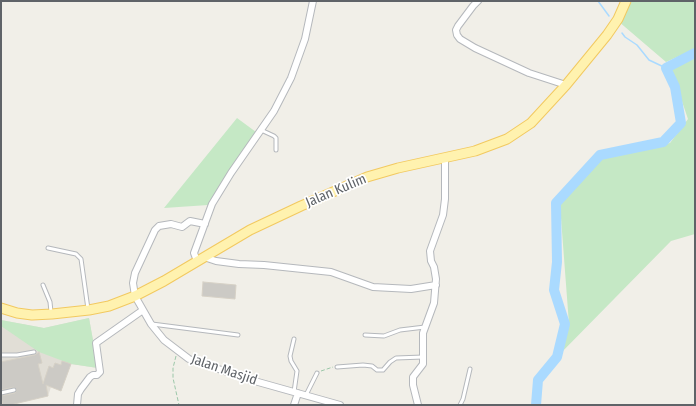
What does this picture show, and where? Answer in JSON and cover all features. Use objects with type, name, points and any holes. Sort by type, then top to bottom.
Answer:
[{"type":"main road","name":"Jalan Kulim","points":[[1,308],[17,313],[52,314],[109,306],[135,296],[250,230],[367,177],[398,168],[445,159],[476,151],[507,139],[531,123],[566,85],[607,35],[618,19],[626,1]]},
{"type":"street","points":[[313,1],[305,39],[292,78],[274,111],[231,173],[212,204],[194,254],[201,259],[216,261],[331,272],[373,287],[411,289],[436,285]]},
{"type":"street","points":[[478,1],[456,30],[457,35],[460,38],[475,48],[529,73],[566,85]]},
{"type":"street","points":[[418,405],[413,378],[423,364],[424,357],[422,342],[425,327],[434,303],[436,285],[430,251],[443,215],[445,199],[445,159]]},
{"type":"street","points":[[135,296],[134,278],[155,230],[159,226],[171,224],[182,226],[190,221],[205,224]]},
{"type":"street","name":"Jalan Masjid","points":[[135,296],[151,324],[164,340],[189,359],[340,405]]},
{"type":"street","points":[[77,405],[81,389],[90,377],[97,375],[100,372],[96,342],[143,310]]},
{"type":"street","points":[[294,405],[296,392]]},
{"type":"lane","points":[[260,130],[276,138],[276,150]]},
{"type":"lane","points":[[48,248],[76,254],[81,258],[89,310]]},
{"type":"lane","points":[[43,284],[50,302],[52,314]]},
{"type":"lane","points":[[151,324],[238,335]]},
{"type":"lane","points":[[365,335],[384,336],[400,330],[425,327]]},
{"type":"lane","points":[[294,339],[290,356],[291,361],[297,371],[296,392]]},
{"type":"lane","points":[[1,355],[18,355],[34,352]]},
{"type":"lane","points":[[337,367],[363,365],[372,366],[377,370],[383,370],[396,358],[424,357]]},
{"type":"lane","points":[[460,405],[463,399],[470,369]]},
{"type":"lane","points":[[306,395],[317,374]]},
{"type":"lane","points":[[1,393],[14,390]]},
{"type":"path","points":[[177,351],[173,373],[178,405]]},
{"type":"path","points":[[317,374],[323,370],[337,367]]},
{"type":"shaded area","points":[[89,318],[98,368],[71,364],[61,391],[51,387],[48,396],[10,405],[2,405],[1,320],[44,328]]},
{"type":"green space","points":[[632,1],[695,1],[695,49],[666,62],[618,21]]},
{"type":"green space","points":[[695,58],[695,234],[671,241],[557,357],[569,324],[560,205],[602,159],[670,143],[688,119],[671,69]]},
{"type":"green space","points":[[237,118],[256,132],[208,205],[164,208]]},
{"type":"green space","points":[[89,318],[98,368],[71,364],[39,352],[1,326],[1,320],[44,328]]},
{"type":"building","points":[[203,282],[236,285],[235,299],[202,296]]},
{"type":"building","points":[[39,352],[42,363],[38,364],[43,384],[49,366],[53,368],[55,363],[61,365],[62,361],[71,364],[61,391],[46,385],[48,396],[10,405],[3,405],[1,396],[15,393],[17,390],[14,387],[1,390],[1,362],[35,355]]},
{"type":"waterway","points":[[598,1],[609,16]]},
{"type":"waterway","points":[[622,33],[625,37],[637,45],[649,60],[666,68]]},
{"type":"waterway","points":[[536,405],[538,380],[557,357],[565,324],[554,290],[557,262],[556,203],[600,155],[663,142],[681,123],[675,87],[666,68],[695,53]]}]
